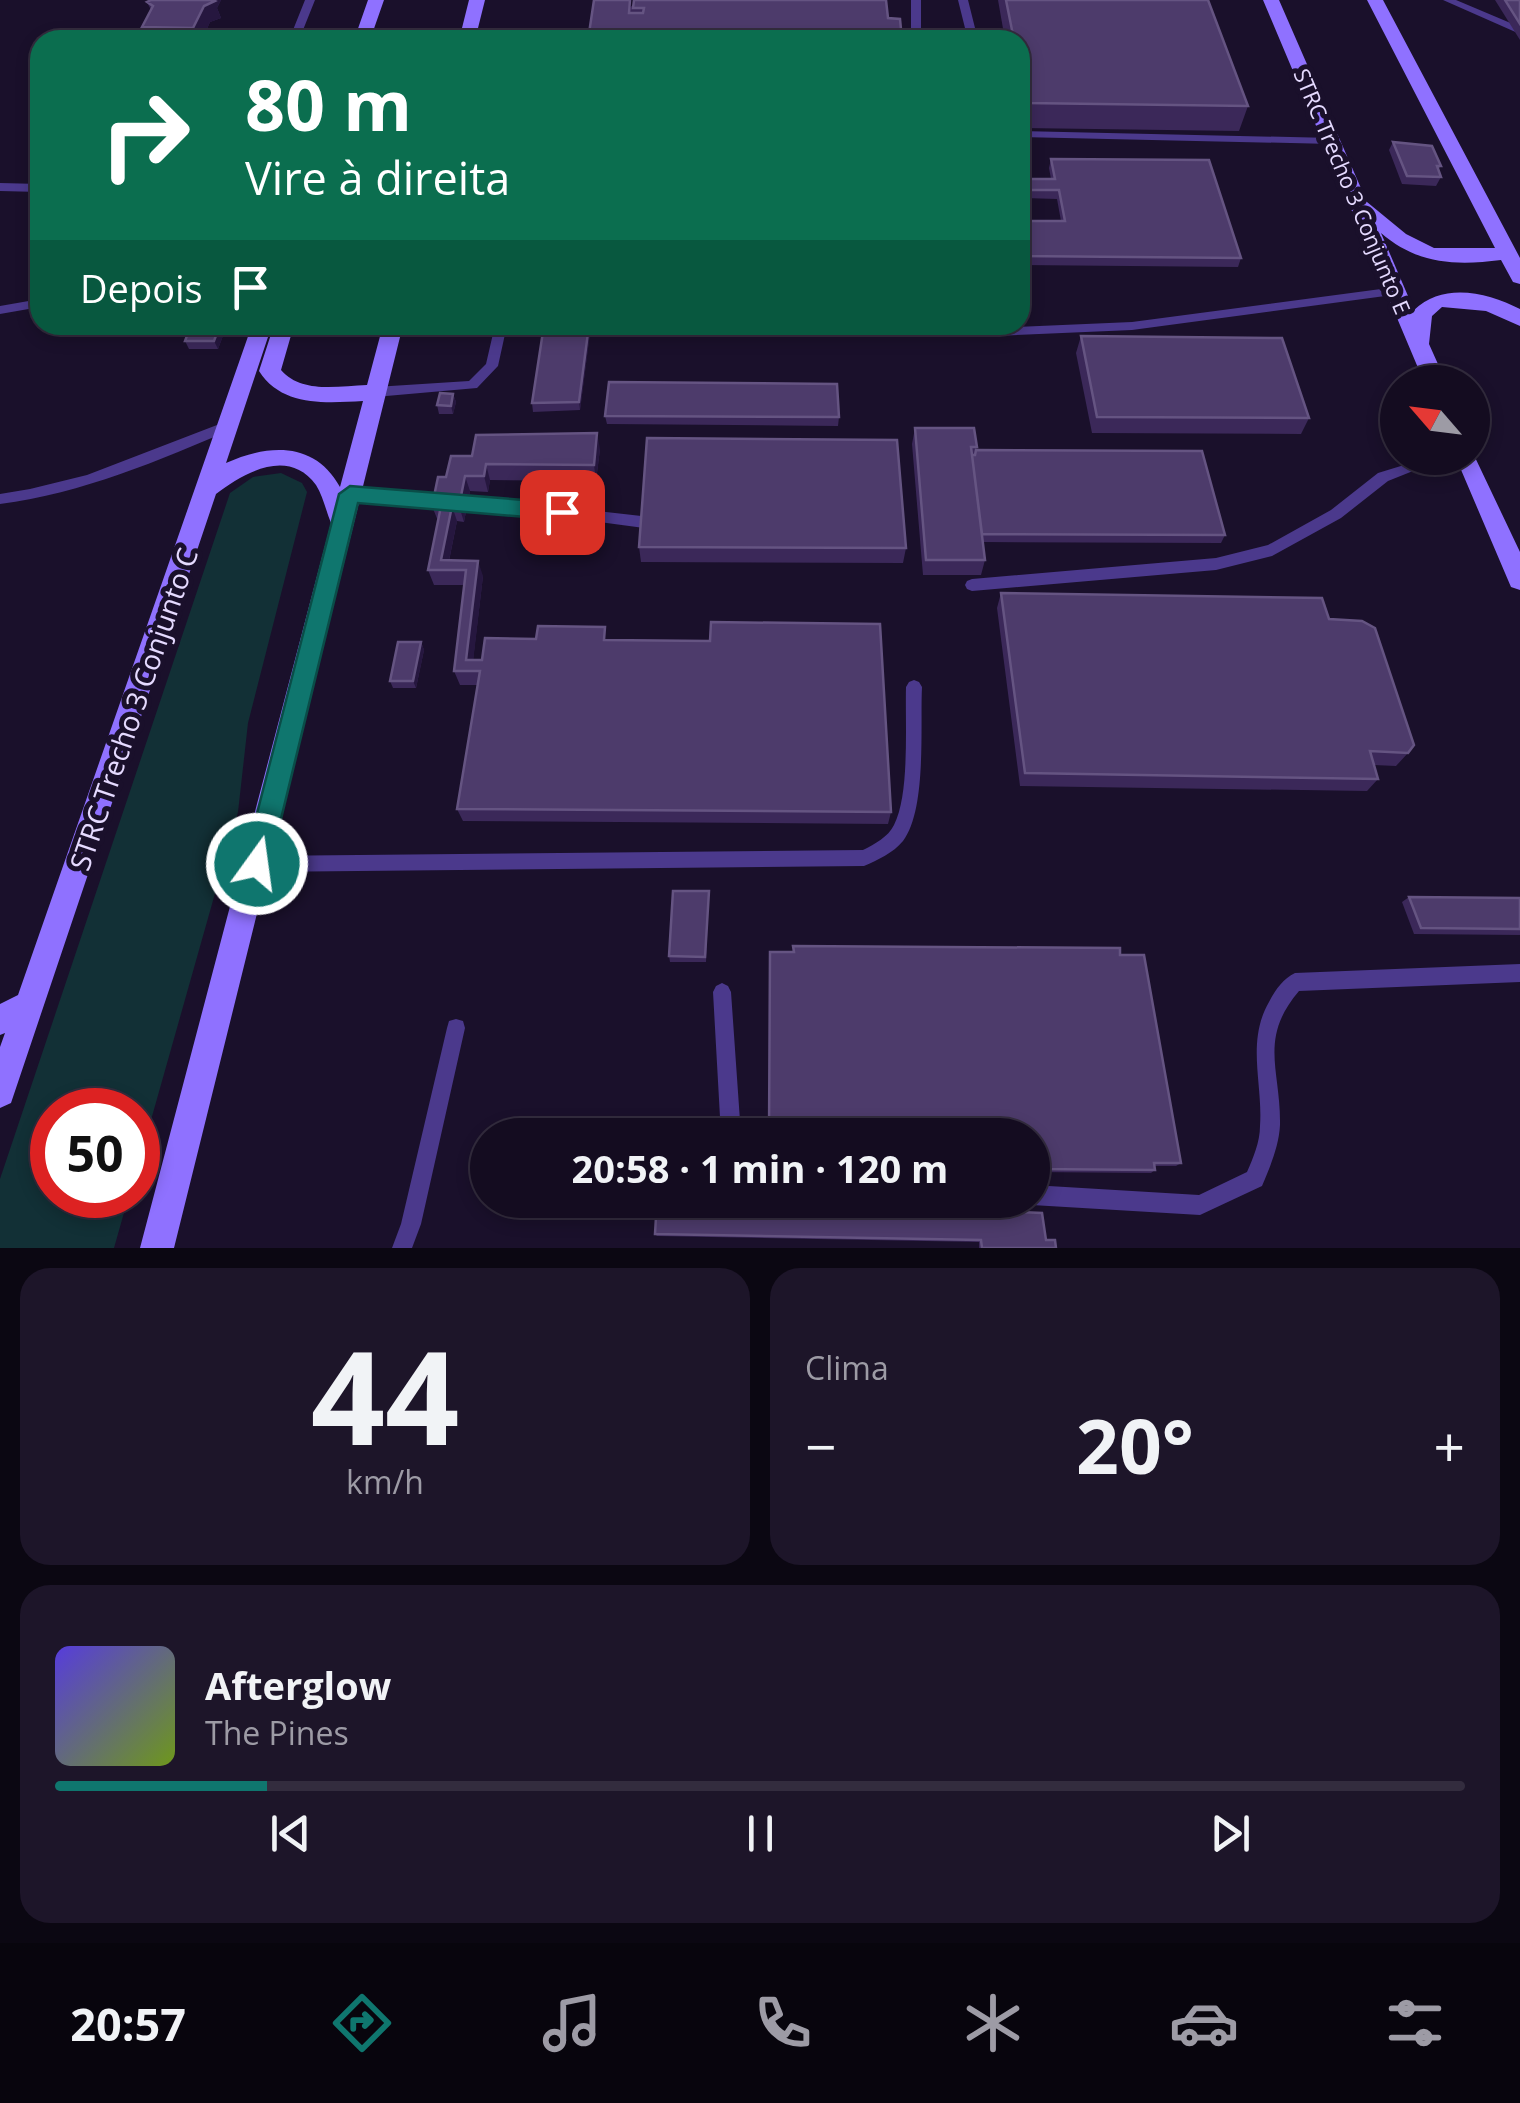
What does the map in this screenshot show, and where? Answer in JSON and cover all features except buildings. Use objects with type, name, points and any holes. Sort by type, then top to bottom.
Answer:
[{"type":"main road","points":[[366,30],[376,0]]},
{"type":"main road","points":[[470,30],[478,0]]},
{"type":"main road","name":"STRC Trecho 3 Conjunto E","points":[[1271,0],[1428,365]]},
{"type":"main road","points":[[1375,0],[1514,253],[1520,277]]},
{"type":"main road","points":[[1357,197],[1396,238],[1417,251],[1452,259],[1514,253]]},
{"type":"main road","points":[[1418,343],[1422,314],[1438,300],[1470,299],[1505,308],[1520,320]]},
{"type":"main road","name":"STRC Trecho 3 Conjunto C","points":[[0,1092],[259,335]]},
{"type":"main road","points":[[281,335],[270,371],[277,382],[290,390],[312,394],[376,392]]},
{"type":"main road","points":[[157,1248],[390,335]]},
{"type":"main road","points":[[208,487],[247,462],[270,457],[297,461],[307,464],[325,481],[346,508]]},
{"type":"main road","points":[[1475,475],[1520,580]]},
{"type":"main road","points":[[0,1020],[32,1004]]},
{"type":"lane","points":[[298,30],[310,0]]},
{"type":"lane","points":[[916,0],[916,30]]},
{"type":"lane","points":[[964,0],[971,30]]},
{"type":"lane","points":[[1448,0],[1520,31]]},
{"type":"lane","points":[[1030,134],[1332,141]]},
{"type":"lane","points":[[0,187],[30,188]]},
{"type":"lane","points":[[1030,330],[1132,326],[1396,291]]},
{"type":"lane","points":[[0,310],[30,306]]},
{"type":"lane","points":[[376,392],[472,384],[492,366],[499,335]]},
{"type":"lane","points":[[0,499],[41,495],[106,475],[230,425]]},
{"type":"lane","points":[[972,585],[1216,564],[1272,550],[1336,514],[1389,475]]},
{"type":"lane","points":[[346,508],[562,512],[674,526]]},
{"type":"lane","points":[[257,864],[864,858],[886,847],[900,831],[907,807],[914,687]]},
{"type":"lane","points":[[1050,1196],[1200,1205],[1255,1179],[1270,1131],[1264,1034],[1274,1002],[1295,982],[1520,973]]},
{"type":"lane","points":[[722,992],[731,1118]]},
{"type":"lane","points":[[402,1248],[411,1224],[456,1028]]},
{"type":"green space","points":[[281,473],[302,483],[307,492],[248,723],[238,812],[160,1088],[31,1088],[230,493],[253,477]]},
{"type":"green space","points":[[30,1090],[30,1218],[122,1218],[114,1248],[0,1248],[0,1179]]},
{"type":"route","points":[[257,864],[350,494],[562,512]]}]
